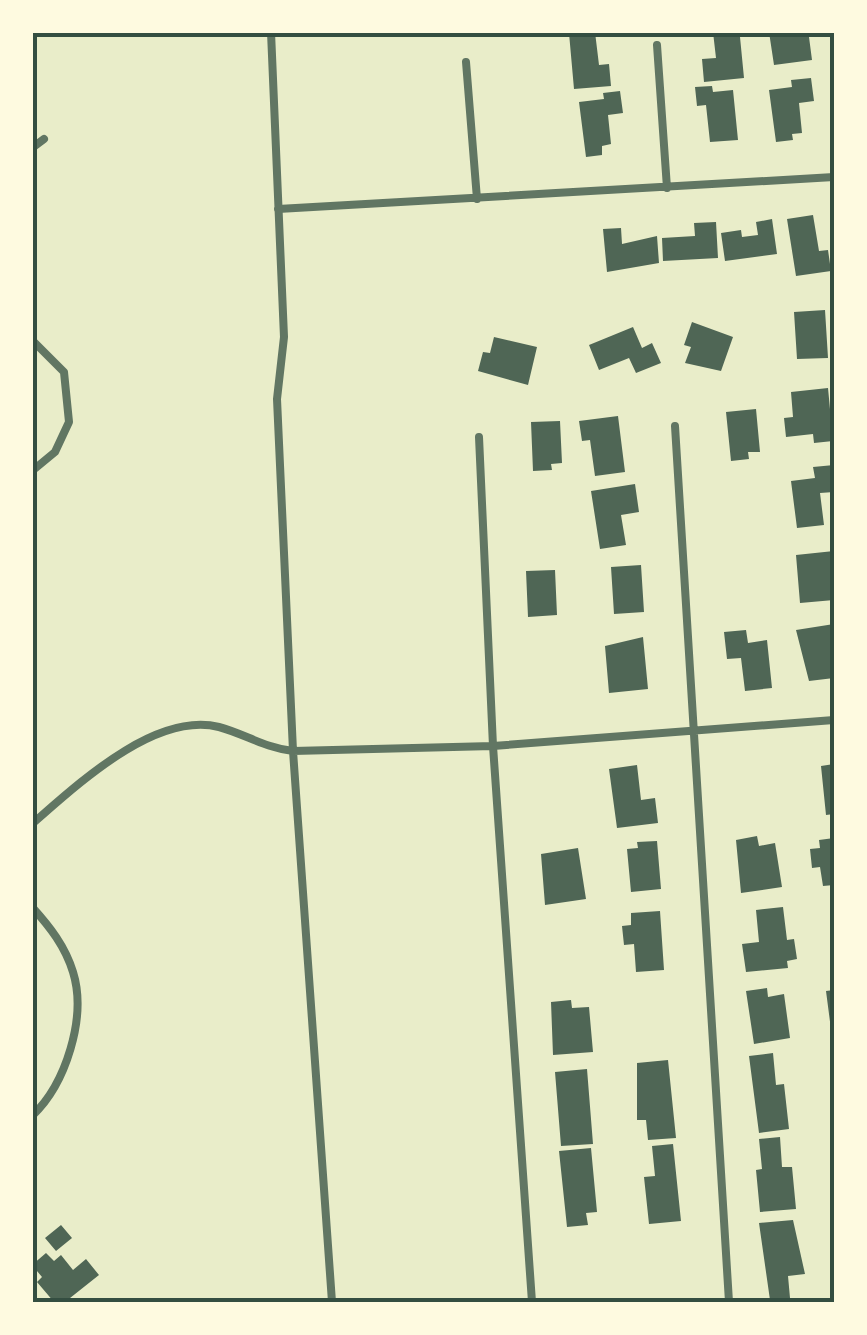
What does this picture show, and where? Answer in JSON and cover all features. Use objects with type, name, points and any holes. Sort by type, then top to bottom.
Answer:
[{"type":"street","points":[[271,32],[284,337],[277,398],[290,627],[292,751],[332,1302]]},
{"type":"street","points":[[656,45],[666,188]]},
{"type":"street","points":[[466,62],[477,199]]},
{"type":"street","points":[[32,148],[44,140]]},
{"type":"street","points":[[278,210],[834,178]]},
{"type":"street","points":[[32,340],[64,372],[69,422],[55,452],[32,471]]},
{"type":"street","points":[[675,426],[697,730],[729,1302]]},
{"type":"street","points":[[479,438],[493,746],[532,1302]]},
{"type":"street","points":[[32,824],[93,771],[174,728],[217,726],[269,749],[292,751],[493,746],[834,720]]},
{"type":"street","points":[[32,907],[58,937],[74,976],[75,1030],[64,1068],[32,1116]]},
{"type":"building","points":[[595,32],[599,65],[609,64],[611,86],[574,89],[569,33]]},
{"type":"building","points":[[713,32],[736,32],[740,37],[744,78],[704,82],[702,59],[716,58]]},
{"type":"building","points":[[769,32],[809,37],[812,60],[774,65]]},
{"type":"building","points":[[811,78],[814,101],[799,103],[802,133],[792,134],[793,140],[776,142],[769,90],[792,87],[791,80]]},
{"type":"building","points":[[712,86],[713,92],[733,90],[738,140],[710,142],[706,105],[697,106],[695,87]]},
{"type":"building","points":[[620,91],[623,113],[608,115],[611,144],[602,146],[602,155],[586,157],[579,102],[604,99],[603,93]]},
{"type":"building","points":[[813,215],[819,251],[828,250],[831,271],[796,276],[787,219]]},
{"type":"building","points":[[772,219],[777,254],[725,261],[721,233],[741,230],[742,237],[758,235],[756,222]]},
{"type":"building","points":[[716,222],[718,258],[663,261],[662,238],[695,236],[694,223]]},
{"type":"building","points":[[621,228],[622,244],[657,236],[659,263],[607,272],[603,229]]},
{"type":"building","points":[[825,310],[828,358],[797,359],[794,312]]},
{"type":"building","points":[[692,322],[733,337],[721,371],[685,363],[691,347],[684,345]]},
{"type":"building","points":[[633,327],[642,348],[652,343],[661,363],[636,373],[629,358],[599,370],[589,345]]},
{"type":"building","points":[[494,337],[537,347],[528,385],[478,371],[483,352],[490,353]]},
{"type":"building","points":[[828,388],[833,441],[814,443],[813,434],[786,437],[784,418],[793,417],[791,392]]},
{"type":"building","points":[[756,409],[760,452],[748,452],[749,459],[731,461],[726,412]]},
{"type":"building","points":[[618,416],[625,472],[595,476],[590,440],[582,441],[579,421]]},
{"type":"building","points":[[560,421],[562,463],[551,464],[552,470],[533,471],[531,422]]},
{"type":"building","points":[[834,465],[834,492],[820,493],[824,525],[797,528],[791,481],[815,478],[813,467]]},
{"type":"building","points":[[635,484],[639,512],[621,515],[626,545],[600,549],[591,491]]},
{"type":"building","points":[[834,551],[834,600],[800,603],[796,555]]},
{"type":"building","points":[[641,565],[644,612],[614,614],[611,567]]},
{"type":"building","points":[[555,570],[557,615],[528,617],[526,571]]},
{"type":"building","points":[[834,624],[834,678],[809,681],[796,630]]},
{"type":"building","points":[[746,630],[748,643],[767,640],[772,688],[745,691],[741,658],[727,659],[724,632]]},
{"type":"building","points":[[643,637],[648,689],[609,693],[605,646]]},
{"type":"building","points":[[834,764],[834,814],[826,815],[821,766]]},
{"type":"building","points":[[637,765],[641,800],[655,798],[658,823],[617,828],[609,769]]},
{"type":"building","points":[[757,836],[759,846],[775,843],[782,887],[741,893],[736,840]]},
{"type":"building","points":[[834,838],[834,885],[823,886],[820,867],[812,868],[810,849],[820,848],[819,840]]},
{"type":"building","points":[[657,841],[661,889],[631,892],[627,849],[638,848],[637,842]]},
{"type":"building","points":[[578,848],[586,899],[545,905],[541,854]]},
{"type":"building","points":[[783,907],[787,940],[794,939],[797,959],[787,961],[788,968],[746,972],[742,944],[759,942],[756,910]]},
{"type":"building","points":[[660,911],[664,970],[636,972],[634,944],[624,945],[622,926],[631,925],[631,913]]},
{"type":"building","points":[[767,988],[768,997],[784,994],[790,1038],[754,1044],[746,991]]},
{"type":"building","points":[[834,990],[834,1037],[832,1037],[826,991]]},
{"type":"building","points":[[571,1000],[572,1008],[589,1007],[593,1052],[553,1055],[551,1002]]},
{"type":"building","points":[[773,1053],[776,1085],[784,1084],[789,1129],[759,1133],[749,1056]]},
{"type":"building","points":[[668,1060],[676,1138],[648,1140],[646,1120],[637,1120],[637,1063]]},
{"type":"building","points":[[587,1069],[593,1144],[561,1146],[555,1072]]},
{"type":"building","points":[[780,1137],[782,1167],[792,1167],[796,1209],[760,1212],[756,1170],[762,1169],[759,1139]]},
{"type":"building","points":[[673,1144],[681,1221],[649,1224],[644,1177],[655,1176],[652,1146]]},
{"type":"building","points":[[591,1148],[597,1212],[586,1213],[588,1225],[567,1227],[559,1151]]},
{"type":"building","points":[[793,1220],[805,1274],[788,1276],[790,1298],[770,1300],[759,1223]]},
{"type":"building","points":[[61,1225],[72,1238],[56,1251],[45,1238]]},
{"type":"building","points":[[46,1253],[54,1261],[61,1255],[73,1270],[86,1259],[99,1275],[65,1302],[54,1302],[37,1282],[42,1277],[32,1265]]}]
